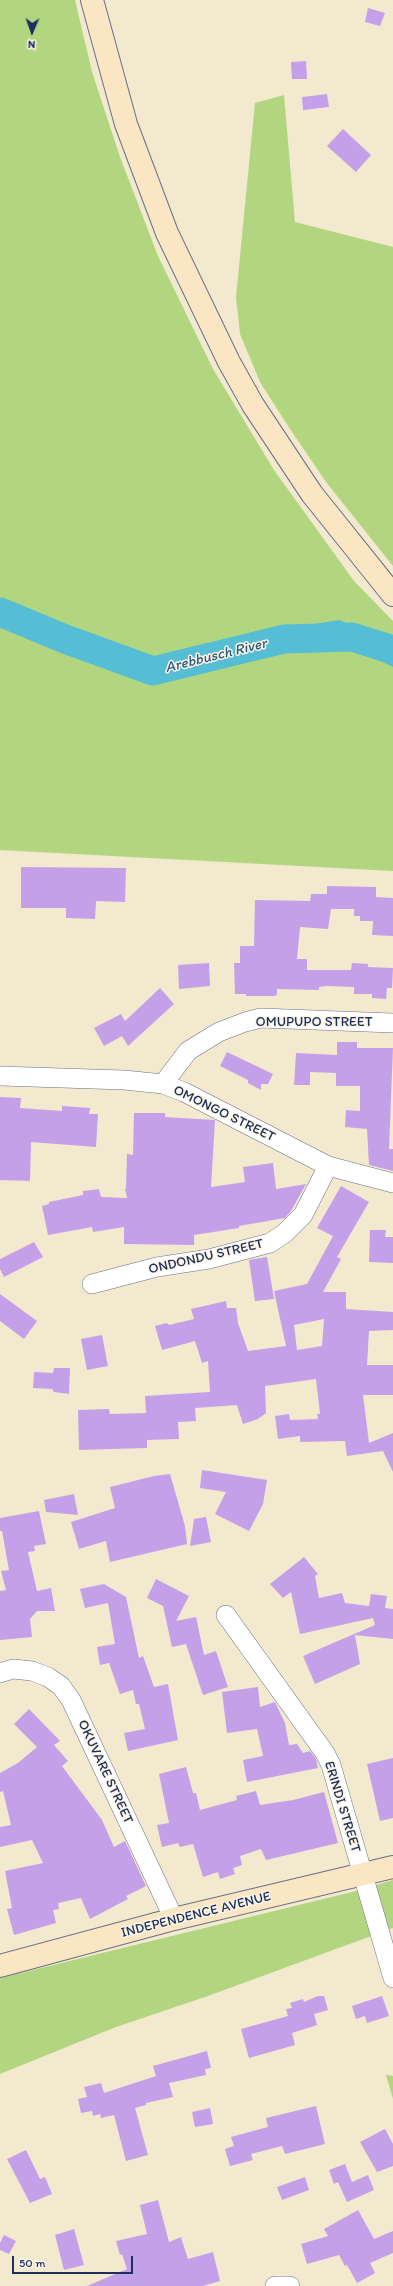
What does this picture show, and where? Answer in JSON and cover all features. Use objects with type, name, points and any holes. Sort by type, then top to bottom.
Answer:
[{"type":"main road","points":[[92,0],[126,124],[167,233],[229,362],[253,405],[312,494],[393,595]]},
{"type":"main road","name":"INDEPENDENCE AVENUE","points":[[0,1966],[174,1919],[393,1867]]},
{"type":"street","name":"OMUPUPO STREET","points":[[163,1084],[188,1051],[219,1032],[245,1022],[261,1018],[393,1023]]},
{"type":"street","name":"OMONGO STREET","points":[[0,1076],[124,1080],[163,1084],[184,1092],[328,1166],[393,1182]]},
{"type":"street","name":"ONDONDU STREET","points":[[92,1284],[157,1268],[209,1259],[270,1242],[285,1233],[303,1215],[328,1166]]},
{"type":"street","name":"ERINDI STREET","points":[[226,1615],[325,1753],[364,1875],[393,1978]]},
{"type":"street","name":"OKUVARE STREET","points":[[0,1672],[13,1669],[32,1671],[48,1677],[61,1686],[71,1700],[174,1919]]},
{"type":"street","points":[[276,2286],[290,2286]]},
{"type":"green space","points":[[0,0],[75,0],[92,72],[120,157],[158,256],[213,369],[274,470],[354,581],[393,621],[393,871],[0,850]]},
{"type":"green space","points":[[284,95],[295,222],[393,247],[393,566],[326,482],[288,426],[260,382],[240,334],[236,297],[255,103]]},
{"type":"green space","points":[[393,1880],[393,1928],[208,1996],[116,2027],[0,2074],[0,1978],[356,1891]]},
{"type":"green space","points":[[386,2075],[393,2076],[393,2099]]},
{"type":"water","points":[[339,620],[368,631],[393,636],[393,667],[361,652],[308,646],[303,626]]},
{"type":"building","points":[[368,8],[385,13],[380,26],[365,22]]},
{"type":"building","points":[[306,61],[307,79],[292,79],[291,62]]},
{"type":"building","points":[[327,94],[329,107],[303,110],[302,97]]},
{"type":"building","points":[[343,129],[371,155],[356,172],[327,146]]},
{"type":"building","points":[[21,867],[126,868],[125,902],[96,901],[95,919],[66,918],[66,908],[21,908]]},
{"type":"building","points":[[327,886],[376,887],[376,897],[393,898],[393,936],[372,935],[373,921],[360,921],[360,916],[354,916],[354,909],[331,909],[328,929],[300,927],[297,959],[307,959],[307,970],[351,970],[352,963],[368,964],[368,967],[393,968],[392,988],[387,988],[386,999],[372,998],[372,994],[354,994],[354,987],[327,986],[319,987],[319,990],[277,989],[277,994],[275,996],[246,996],[246,994],[235,994],[234,963],[240,963],[240,946],[254,946],[255,900],[310,901],[311,894],[327,894]]},
{"type":"building","points":[[209,963],[210,986],[179,989],[178,965]]},
{"type":"building","points":[[160,988],[174,1004],[128,1046],[122,1036],[104,1046],[94,1028],[121,1014],[125,1021]]},
{"type":"building","points":[[337,1042],[357,1042],[357,1048],[393,1048],[389,1149],[393,1149],[393,1171],[369,1165],[367,1129],[345,1127],[346,1110],[360,1111],[360,1086],[336,1086],[336,1073],[310,1072],[310,1085],[294,1085],[296,1053],[337,1055]]},
{"type":"building","points":[[227,1052],[273,1074],[268,1084],[261,1084],[261,1090],[248,1083],[248,1080],[220,1066]]},
{"type":"building","points":[[0,1097],[21,1098],[20,1108],[62,1111],[62,1106],[90,1108],[89,1114],[98,1114],[96,1147],[31,1142],[30,1181],[0,1180]]},
{"type":"building","points":[[134,1113],[165,1113],[165,1117],[215,1120],[211,1187],[245,1182],[243,1167],[273,1163],[276,1189],[306,1184],[291,1211],[285,1218],[239,1226],[239,1228],[194,1235],[194,1245],[124,1244],[124,1227],[93,1232],[92,1227],[48,1235],[42,1206],[49,1204],[49,1202],[83,1195],[83,1191],[99,1189],[101,1197],[127,1198],[125,1189],[127,1154],[133,1155]]},
{"type":"building","points":[[341,1186],[369,1202],[337,1257],[341,1259],[323,1292],[346,1292],[346,1309],[393,1312],[393,1330],[369,1331],[367,1365],[393,1365],[393,1395],[363,1395],[369,1443],[393,1433],[393,1472],[383,1451],[347,1456],[345,1441],[300,1442],[300,1436],[278,1439],[275,1416],[289,1414],[290,1420],[318,1419],[317,1414],[320,1414],[316,1379],[265,1386],[266,1413],[258,1419],[243,1424],[237,1405],[195,1408],[196,1421],[178,1422],[179,1439],[147,1440],[147,1448],[79,1450],[78,1410],[109,1409],[110,1414],[146,1413],[145,1396],[210,1392],[208,1361],[202,1363],[195,1341],[162,1350],[155,1326],[167,1323],[169,1325],[194,1319],[191,1309],[226,1301],[227,1308],[236,1308],[238,1323],[248,1351],[286,1346],[274,1291],[307,1284],[333,1236],[317,1228]],"holes":[[[324,1319],[322,1346],[297,1350],[294,1325]]]},
{"type":"building","points":[[370,1230],[386,1230],[385,1237],[393,1237],[393,1263],[369,1262]]},
{"type":"building","points":[[34,1242],[43,1257],[4,1277],[0,1269],[0,1259]]},
{"type":"building","points":[[267,1257],[274,1299],[255,1301],[249,1260]]},
{"type":"building","points":[[0,1294],[37,1321],[24,1339],[0,1321]]},
{"type":"building","points":[[102,1335],[108,1366],[87,1370],[81,1339]]},
{"type":"building","points":[[54,1368],[70,1368],[69,1394],[54,1392],[52,1389],[33,1388],[34,1372],[53,1373]]},
{"type":"building","points":[[202,1470],[267,1480],[263,1504],[249,1531],[215,1514],[226,1492],[200,1488]]},
{"type":"building","points":[[170,1474],[185,1526],[187,1544],[110,1562],[106,1541],[79,1549],[71,1522],[115,1508],[110,1487],[154,1476]]},
{"type":"building","points":[[74,1494],[78,1515],[46,1512],[44,1500]]},
{"type":"building","points":[[39,1511],[46,1544],[34,1546],[35,1551],[28,1552],[37,1591],[51,1588],[55,1611],[37,1611],[30,1619],[32,1637],[0,1640],[0,1591],[6,1590],[1,1571],[9,1570],[2,1531],[0,1531],[0,1518]]},
{"type":"building","points":[[206,1517],[211,1542],[190,1546],[194,1519]]},
{"type":"building","points":[[304,1557],[318,1574],[315,1576],[319,1598],[342,1593],[345,1603],[369,1606],[371,1594],[387,1596],[385,1608],[393,1609],[393,1639],[355,1635],[360,1664],[315,1684],[303,1656],[375,1625],[373,1618],[300,1634],[291,1592],[283,1598],[270,1584]]},
{"type":"building","points":[[156,1579],[189,1596],[176,1621],[196,1617],[204,1655],[216,1651],[228,1687],[203,1695],[186,1644],[172,1647],[163,1606],[147,1598]]},
{"type":"building","points":[[104,1584],[126,1597],[139,1658],[143,1656],[154,1687],[168,1684],[178,1740],[128,1751],[124,1733],[145,1729],[139,1704],[136,1704],[133,1690],[120,1694],[109,1663],[100,1665],[97,1647],[115,1644],[108,1603],[85,1608],[80,1589]]},
{"type":"building","points":[[258,1687],[260,1707],[275,1702],[285,1723],[289,1745],[297,1744],[303,1753],[310,1751],[316,1759],[318,1768],[247,1782],[243,1760],[263,1756],[257,1729],[227,1733],[222,1692]]},
{"type":"building","points":[[29,1709],[60,1741],[54,1745],[68,1761],[62,1766],[102,1820],[114,1847],[125,1841],[146,1886],[126,1896],[128,1899],[90,1919],[81,1898],[58,1903],[59,1909],[53,1910],[56,1923],[14,1935],[7,1909],[12,1908],[5,1871],[43,1863],[32,1840],[0,1847],[0,1827],[11,1825],[3,1791],[0,1792],[0,1773],[18,1763],[37,1747],[14,1724]]},
{"type":"building","points":[[393,1758],[393,1818],[380,1821],[367,1764]]},
{"type":"building","points":[[186,1767],[193,1793],[196,1793],[200,1810],[237,1800],[236,1796],[256,1791],[260,1805],[293,1800],[324,1792],[338,1843],[266,1860],[261,1849],[240,1856],[242,1865],[233,1868],[235,1874],[220,1879],[218,1872],[203,1877],[193,1844],[180,1847],[178,1843],[162,1847],[157,1825],[169,1823],[159,1774]]},
{"type":"building","points":[[318,1996],[324,1996],[328,2010],[314,2014],[317,2025],[292,2033],[295,2045],[249,2058],[241,2029],[288,2016],[286,2009],[292,2008],[290,2003],[303,1999],[304,2002]]},
{"type":"building","points":[[382,1996],[389,2016],[367,2023],[365,2016],[356,2019],[352,2006]]},
{"type":"building","points":[[207,2051],[211,2068],[205,2069],[206,2075],[169,2083],[173,2097],[146,2103],[146,2105],[135,2108],[148,2155],[126,2161],[114,2115],[101,2118],[100,2114],[93,2116],[92,2111],[81,2113],[78,2099],[87,2097],[84,2087],[101,2083],[104,2093],[156,2076],[153,2066]]},
{"type":"building","points":[[316,2106],[325,2144],[285,2154],[282,2146],[251,2154],[253,2160],[230,2166],[225,2149],[234,2146],[231,2137],[268,2127],[266,2118]]},
{"type":"building","points":[[210,2108],[213,2124],[195,2127],[192,2112]]},
{"type":"building","points":[[385,2129],[393,2144],[393,2166],[377,2172],[360,2142]]},
{"type":"building","points":[[26,2150],[40,2179],[45,2177],[52,2194],[30,2203],[7,2159]]},
{"type":"building","points":[[345,2164],[352,2182],[368,2175],[374,2190],[347,2202],[338,2182],[334,2184],[329,2170]]},
{"type":"building","points":[[305,2177],[309,2190],[282,2200],[277,2187]]},
{"type":"building","points":[[158,2200],[169,2242],[181,2237],[188,2259],[213,2252],[220,2281],[203,2286],[87,2286],[127,2269],[122,2254],[120,2255],[116,2241],[147,2234],[140,2205]]},
{"type":"building","points":[[358,2210],[374,2239],[393,2231],[393,2253],[370,2263],[375,2273],[357,2283],[347,2265],[345,2266],[339,2255],[307,2264],[301,2244],[328,2236],[324,2229]]},
{"type":"building","points":[[74,2229],[84,2265],[64,2270],[55,2235]]},
{"type":"building","points":[[4,2235],[16,2241],[9,2254],[0,2250],[0,2243]]},
{"type":"waterway","name":"Arebbusch River","points":[[0,612],[65,639],[153,671],[284,639],[352,637],[393,650]]}]
